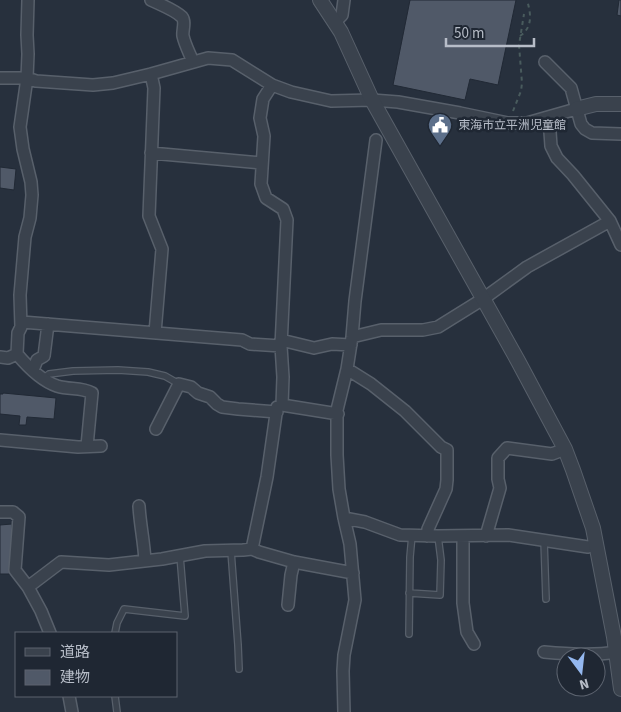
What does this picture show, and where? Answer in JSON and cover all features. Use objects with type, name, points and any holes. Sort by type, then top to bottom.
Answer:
[{"type":"street","points":[[28,0],[26,35],[28,54],[27,78],[20,127],[32,194],[30,218],[25,237],[20,294],[22,322],[18,332],[17,354],[23,362],[57,386],[85,390],[92,393],[87,446]]},
{"type":"street","points":[[151,0],[182,18],[185,44],[193,62]]},
{"type":"street","points":[[320,0],[341,32],[372,100],[565,449],[593,528],[613,628],[621,689]]},
{"type":"street","points":[[334,22],[342,16],[344,0]]},
{"type":"street","points":[[0,78],[27,78],[36,81],[93,85],[113,83],[208,58],[232,60],[272,85],[291,92],[331,101],[372,100],[398,102],[512,123],[527,123],[596,104],[621,104]]},
{"type":"street","points":[[545,62],[571,88],[581,124],[585,129],[592,133],[621,134]]},
{"type":"street","points":[[151,74],[154,88],[149,216],[162,249],[155,333]]},
{"type":"street","points":[[252,549],[267,477],[283,377],[281,343],[287,220],[283,209],[266,198],[261,184],[264,136],[260,118],[263,99],[272,85]]},
{"type":"street","points":[[546,118],[551,146],[557,158],[610,221],[621,245]]},
{"type":"street","points":[[344,712],[344,655],[354,600],[350,544],[339,489],[337,410],[347,369],[376,140]]},
{"type":"street","points":[[151,153],[261,163]]},
{"type":"street","points":[[22,322],[242,340],[250,344],[281,343],[314,348],[351,341],[381,330],[432,329],[482,299],[527,267],[610,221]]},
{"type":"street","points":[[33,370],[38,360],[44,356],[48,324]]},
{"type":"street","points":[[0,357],[8,358],[17,354]]},
{"type":"street","points":[[347,369],[371,384],[405,411],[441,447],[447,450],[446,489],[428,530],[433,536]]},
{"type":"street","points":[[156,429],[179,384],[191,387],[222,406],[238,409],[279,408],[338,414]]},
{"type":"street","points":[[0,440],[78,447],[102,446]]},
{"type":"street","points":[[486,536],[500,488],[498,458],[507,448],[552,454],[565,449]]},
{"type":"street","points":[[139,506],[140,525],[144,538],[145,561]]},
{"type":"street","points":[[0,512],[13,512],[18,517],[15,570],[28,587],[41,610],[50,632]]},
{"type":"street","points":[[344,518],[365,522],[400,535],[508,536],[588,546],[596,545]]},
{"type":"street","points":[[463,536],[463,603],[467,632],[474,644]]},
{"type":"street","points":[[28,587],[61,562],[109,565],[205,551],[252,549],[294,562],[353,573]]},
{"type":"street","points":[[288,605],[294,562]]},
{"type":"street","points":[[544,652],[605,654],[616,652]]},
{"type":"street","points":[[69,697],[72,712]]},
{"type":"lane","points":[[44,378],[49,374],[73,371],[118,370],[148,372],[165,376],[179,384]]},
{"type":"lane","points":[[409,634],[412,536]]},
{"type":"lane","points":[[409,593],[440,595],[441,560],[433,536]]},
{"type":"lane","points":[[544,540],[546,599]]},
{"type":"lane","points":[[231,550],[239,669]]},
{"type":"lane","points":[[115,632],[124,610],[185,616],[180,556]]},
{"type":"lane","points":[[115,697],[117,712]]},
{"type":"path","points":[[520,36],[526,32],[530,24],[531,13],[527,0]]},
{"type":"path","points":[[512,123],[513,111],[522,83],[519,45],[524,14]]},
{"type":"building","points":[[410,0],[516,0],[498,85],[470,79],[465,100],[393,85]]},
{"type":"building","points":[[619,0],[621,0],[621,16],[617,15]]},
{"type":"building","points":[[0,167],[16,169],[14,190],[0,188]]},
{"type":"building","points":[[0,394],[56,398],[54,419],[27,417],[26,425],[19,425],[20,416],[0,414]]},
{"type":"building","points":[[12,524],[12,574],[0,574],[0,525]]},
{"type":"place","name":"東海市立平洲児童館","points":[[440,146]]}]
